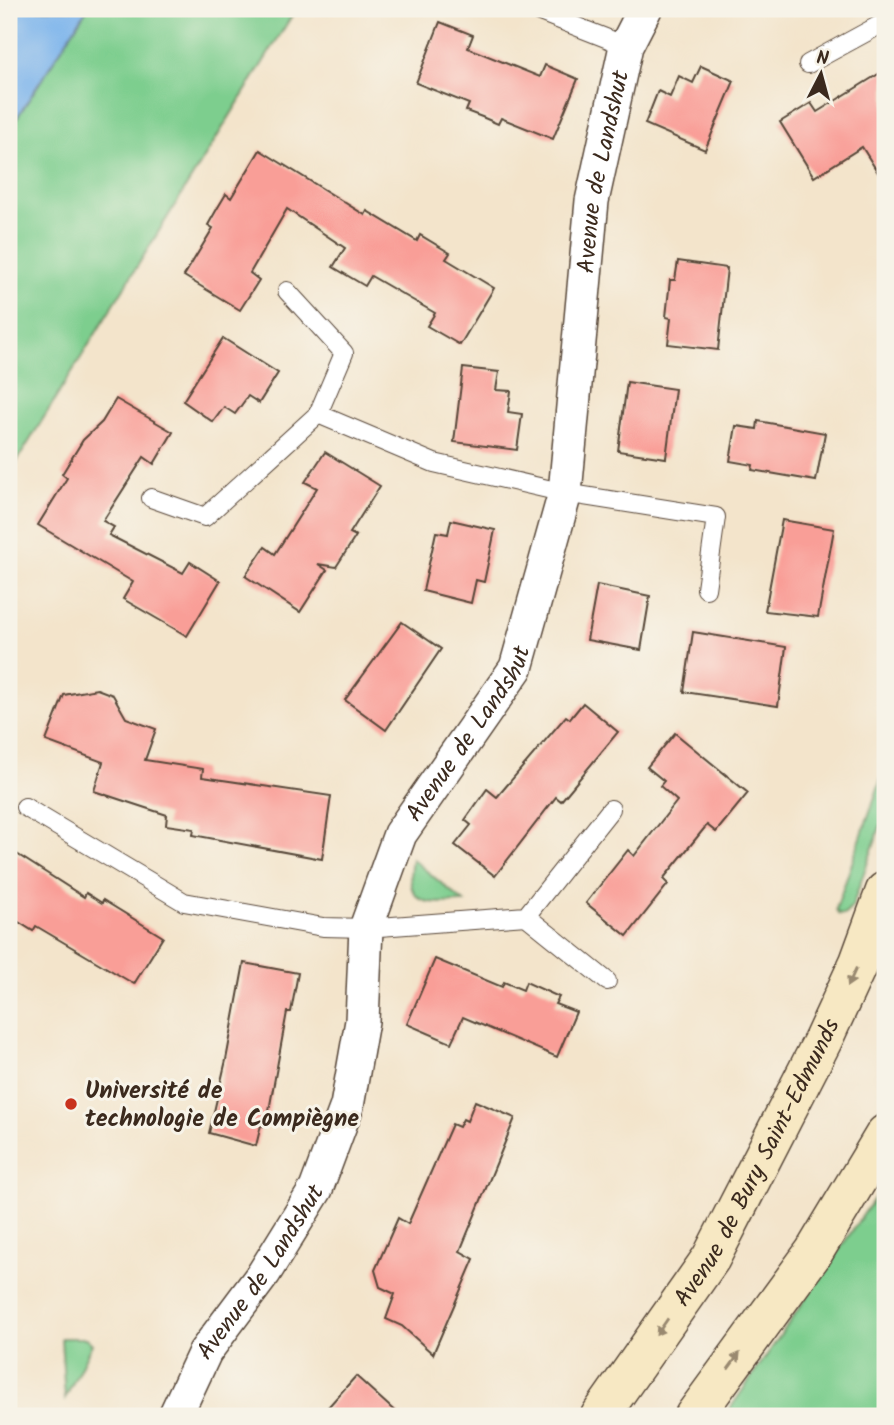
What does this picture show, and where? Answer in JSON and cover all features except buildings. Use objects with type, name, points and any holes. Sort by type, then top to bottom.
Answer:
[{"type":"main road","name":"Avenue de Bury Saint-Edmunds","points":[[600,1416],[710,1258],[823,1040],[859,962],[885,891]]},
{"type":"main road","points":[[694,1416],[814,1252],[885,1134]]},
{"type":"street","name":"Avenue de Landshut","points":[[175,1416],[205,1352],[264,1273],[316,1189],[347,1106],[362,1021],[366,928],[400,834],[516,668],[565,493],[592,201],[626,46],[645,9]]},
{"type":"lane","points":[[533,9],[626,46]]},
{"type":"lane","points":[[808,64],[885,22]]},
{"type":"lane","points":[[151,498],[205,517],[318,414],[344,353],[287,290]]},
{"type":"lane","points":[[318,414],[434,463],[565,493],[716,517],[706,589]]},
{"type":"lane","points":[[25,807],[184,902],[323,927],[366,928],[526,916],[607,981]]},
{"type":"lane","points":[[526,916],[611,808]]},
{"type":"green space","points":[[87,9],[296,9],[9,474],[9,130]]},
{"type":"green space","points":[[885,768],[885,813],[852,907],[844,915],[838,914],[836,909]]},
{"type":"green space","points":[[412,859],[464,902],[438,903],[420,899],[411,886]]},
{"type":"green space","points":[[885,1183],[885,1416],[725,1416]]},
{"type":"green space","points":[[61,1338],[86,1338],[92,1344],[65,1399]]},
{"type":"water","points":[[9,9],[87,9],[9,130]]},
{"type":"place","name":"Université de technologie de Compiègne","points":[[71,1104]]}]
